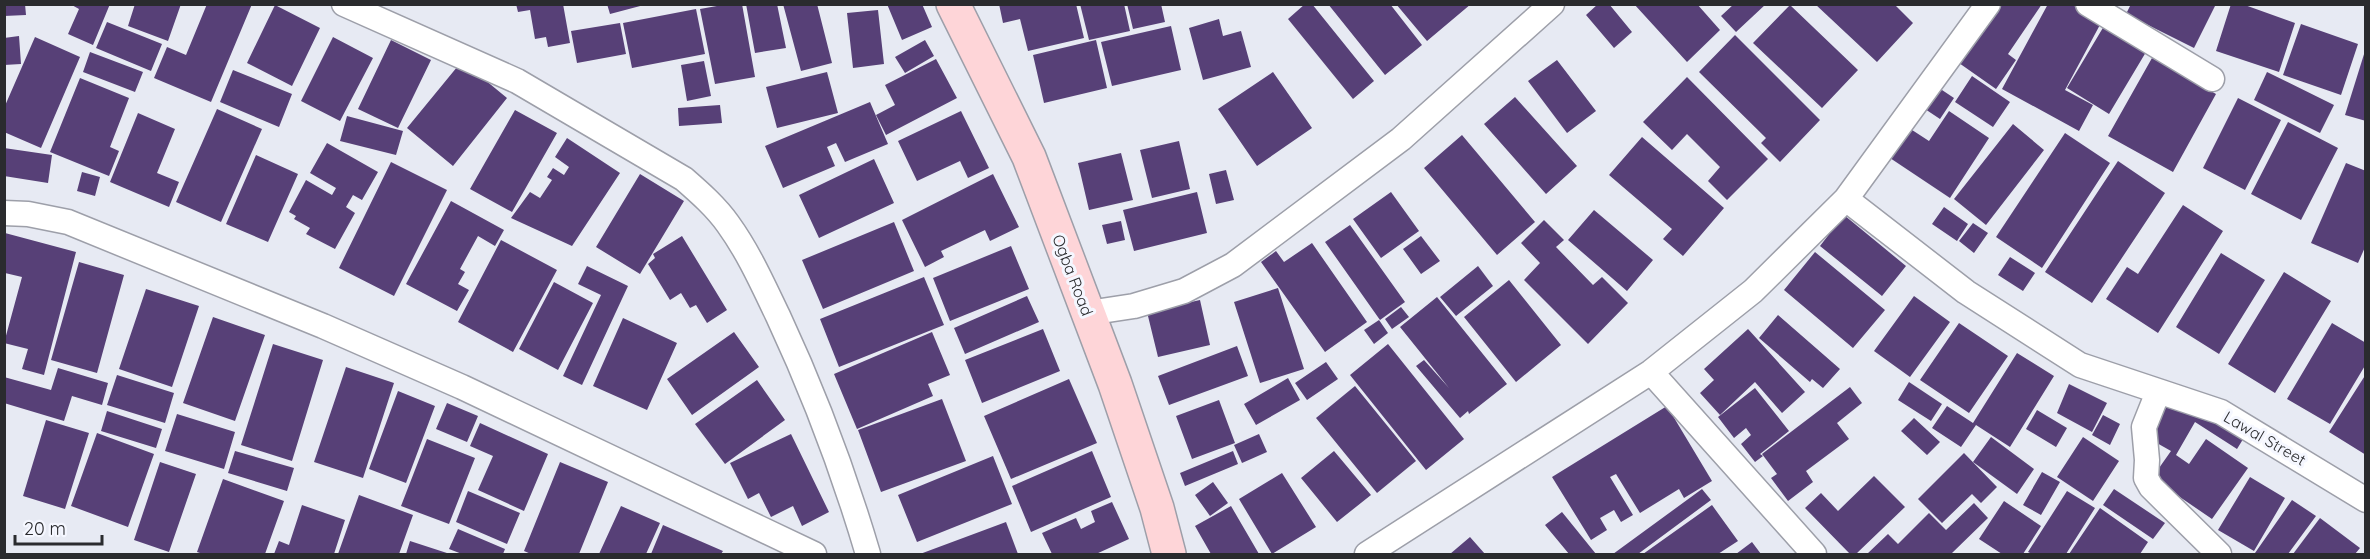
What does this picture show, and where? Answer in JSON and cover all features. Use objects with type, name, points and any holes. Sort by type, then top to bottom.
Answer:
[{"type":"main road","name":"Ogba Road","points":[[953,4],[1029,157],[1088,313],[1157,508],[1168,555]]},
{"type":"street","points":[[344,4],[517,81],[684,179],[707,200],[728,223],[747,252],[800,363],[853,505],[868,555]]},
{"type":"street","points":[[1088,313],[1134,306],[1184,291],[1233,266],[1401,139],[1552,4]]},
{"type":"street","points":[[1367,554],[1651,372],[1753,291],[1846,199],[1988,4]]},
{"type":"street","points":[[2088,4],[2212,79]]},
{"type":"street","name":"Lawal Street","points":[[1846,199],[1966,292],[2080,365],[2221,412],[2366,500]]},
{"type":"street","points":[[4,213],[28,214],[68,222],[323,326],[462,387],[814,555]]},
{"type":"street","points":[[1651,372],[1814,555]]},
{"type":"street","points":[[2158,392],[2144,427],[2146,477],[2151,487],[2219,555]]},
{"type":"building","points":[[4,4],[25,4],[26,15],[4,16]]},
{"type":"building","points":[[70,4],[110,4],[93,45],[68,34],[79,9]]},
{"type":"building","points":[[135,4],[181,4],[168,41],[128,26]]},
{"type":"building","points":[[207,4],[252,4],[211,102],[154,78],[167,47],[186,55]]},
{"type":"building","points":[[516,4],[563,4],[570,43],[548,47],[546,37],[535,39],[530,10],[518,12]]},
{"type":"building","points":[[607,4],[644,4],[644,5],[610,14]]},
{"type":"building","points":[[742,4],[755,77],[715,84],[700,9]]},
{"type":"building","points":[[746,4],[777,4],[786,48],[755,53]]},
{"type":"building","points":[[783,4],[817,4],[832,63],[801,71]]},
{"type":"building","points":[[887,4],[922,4],[932,27],[902,40]]},
{"type":"building","points":[[999,4],[1076,4],[1084,38],[1028,51],[1020,19],[1003,23]]},
{"type":"building","points":[[1080,4],[1124,4],[1130,31],[1089,40]]},
{"type":"building","points":[[1127,4],[1161,4],[1165,22],[1133,29]]},
{"type":"building","points":[[1305,4],[1312,4],[1374,81],[1353,99],[1288,19]]},
{"type":"building","points":[[1328,4],[1390,4],[1422,45],[1385,75]]},
{"type":"building","points":[[1396,4],[1471,4],[1427,41]]},
{"type":"building","points":[[1598,4],[1609,4],[1632,32],[1614,48],[1586,15]]},
{"type":"building","points":[[1634,4],[1697,4],[1720,30],[1687,62]]},
{"type":"building","points":[[1734,4],[1766,4],[1736,32],[1721,16]]},
{"type":"building","points":[[1815,4],[1894,4],[1913,23],[1877,62]]},
{"type":"building","points":[[1999,4],[2042,4],[2008,54],[2016,60],[1996,89],[1959,63]]},
{"type":"building","points":[[2048,4],[2071,4],[2102,21],[2065,90],[2093,105],[2079,131],[2002,89]]},
{"type":"building","points":[[2131,4],[2216,4],[2194,48],[2126,14]]},
{"type":"building","points":[[2231,4],[2242,4],[2295,23],[2279,72],[2216,51]]},
{"type":"building","points":[[275,5],[320,28],[292,86],[247,63]]},
{"type":"building","points":[[1790,5],[1858,70],[1822,108],[1753,43]]},
{"type":"building","points":[[696,9],[705,54],[632,68],[623,23]]},
{"type":"building","points":[[878,10],[884,64],[853,68],[847,13]]},
{"type":"building","points":[[1219,19],[1223,36],[1241,31],[1251,67],[1203,80],[1189,28]]},
{"type":"building","points":[[2107,21],[2149,47],[2109,114],[2067,88]]},
{"type":"building","points":[[107,22],[162,44],[151,71],[96,48]]},
{"type":"building","points":[[620,23],[626,54],[577,63],[571,31]]},
{"type":"building","points":[[2301,24],[2358,44],[2341,95],[2283,75]]},
{"type":"building","points":[[1171,26],[1181,70],[1112,86],[1101,42]]},
{"type":"building","points":[[1735,35],[1820,120],[1780,162],[1761,143],[1766,138],[1699,72]]},
{"type":"building","points":[[19,36],[21,64],[4,65],[4,38]]},
{"type":"building","points":[[35,37],[80,57],[41,148],[4,132],[4,108]]},
{"type":"building","points":[[333,37],[373,58],[340,121],[301,101]]},
{"type":"building","points":[[391,40],[431,60],[398,128],[358,109]]},
{"type":"building","points":[[925,40],[934,56],[905,73],[895,57]]},
{"type":"building","points":[[1096,40],[1107,88],[1044,103],[1033,55]]},
{"type":"building","points":[[2366,51],[2366,121],[2345,115]]},
{"type":"building","points":[[90,52],[143,72],[135,92],[83,72]]},
{"type":"building","points":[[2152,58],[2216,94],[2173,172],[2108,136]]},
{"type":"building","points":[[936,59],[957,98],[886,135],[876,115],[895,105],[885,85]]},
{"type":"building","points":[[1557,60],[1596,111],[1567,133],[1528,81]]},
{"type":"building","points":[[462,61],[507,98],[453,166],[407,128]]},
{"type":"building","points":[[704,61],[711,96],[687,101],[681,65]]},
{"type":"building","points":[[233,70],[292,94],[279,127],[220,102]]},
{"type":"building","points":[[827,72],[838,113],[777,128],[766,87]]},
{"type":"building","points":[[1273,72],[1312,128],[1257,166],[1218,109]]},
{"type":"building","points":[[2267,72],[2334,105],[2320,133],[2254,100]]},
{"type":"building","points":[[1972,76],[2010,102],[1993,127],[1955,102]]},
{"type":"building","points":[[1687,77],[1768,159],[1727,200],[1708,181],[1720,167],[1687,134],[1672,150],[1643,122]]},
{"type":"building","points":[[80,78],[129,98],[110,147],[119,151],[109,176],[50,152]]},
{"type":"building","points":[[1933,84],[1954,98],[1940,119],[1919,105]]},
{"type":"building","points":[[1515,97],[1577,166],[1546,194],[1484,124]]},
{"type":"building","points":[[2238,98],[2281,120],[2245,190],[2203,168]]},
{"type":"building","points":[[870,102],[888,144],[845,162],[836,143],[827,147],[835,166],[783,188],[765,146]]},
{"type":"building","points":[[720,105],[722,123],[679,126],[678,108]]},
{"type":"building","points":[[217,109],[262,129],[221,222],[176,202]]},
{"type":"building","points":[[515,110],[557,133],[512,212],[470,189]]},
{"type":"building","points":[[961,111],[989,168],[968,178],[960,161],[917,181],[898,141]]},
{"type":"building","points":[[1949,111],[1989,138],[1950,198],[1890,158],[1909,128],[1929,141]]},
{"type":"building","points":[[138,113],[175,129],[157,173],[179,182],[169,207],[110,182]]},
{"type":"building","points":[[347,116],[403,131],[396,155],[340,141]]},
{"type":"building","points":[[2288,122],[2338,148],[2301,220],[2251,194]]},
{"type":"building","points":[[2013,124],[2044,150],[1986,225],[1954,199]]},
{"type":"building","points":[[2065,133],[2110,163],[2042,268],[1996,237]]},
{"type":"building","points":[[1462,135],[1535,222],[1497,255],[1424,168]]},
{"type":"building","points":[[1642,137],[1724,208],[1683,256],[1663,239],[1672,229],[1609,175]]},
{"type":"building","points":[[567,138],[620,173],[572,246],[511,218],[530,192],[540,198],[552,180],[547,177],[553,168],[564,175],[569,167],[555,157]]},
{"type":"building","points":[[1179,141],[1190,189],[1152,198],[1140,150]]},
{"type":"building","points":[[327,143],[378,172],[362,200],[353,195],[346,207],[355,213],[335,249],[306,234],[310,228],[294,219],[296,216],[289,212],[306,180],[332,195],[336,188],[310,173]]},
{"type":"building","points":[[4,148],[52,155],[48,183],[4,176]]},
{"type":"building","points":[[1121,153],[1133,200],[1089,210],[1078,163]]},
{"type":"building","points":[[256,155],[298,174],[268,242],[226,224]]},
{"type":"building","points":[[874,159],[894,203],[819,238],[799,195]]},
{"type":"building","points":[[2118,161],[2165,193],[2092,303],[2045,272]]},
{"type":"building","points":[[391,162],[447,190],[394,296],[339,268]]},
{"type":"building","points":[[2346,163],[2366,171],[2366,245],[2358,263],[2311,243]]},
{"type":"building","points":[[1226,170],[1234,200],[1216,204],[1209,174]]},
{"type":"building","points":[[82,172],[100,177],[95,196],[77,191]]},
{"type":"building","points":[[640,174],[684,201],[640,274],[596,247]]},
{"type":"building","points":[[993,174],[1019,227],[990,241],[985,230],[941,251],[944,257],[925,267],[902,220]]},
{"type":"building","points":[[1197,192],[1207,233],[1134,251],[1123,210]]},
{"type":"building","points":[[1391,192],[1419,231],[1381,258],[1353,219]]},
{"type":"building","points":[[451,201],[504,230],[495,246],[478,236],[460,269],[465,272],[458,284],[469,290],[457,311],[406,284]]},
{"type":"building","points":[[2183,205],[2223,231],[2158,333],[2106,299],[2127,267],[2138,274]]},
{"type":"building","points":[[1944,207],[1968,224],[1957,241],[1932,224]]},
{"type":"building","points":[[1594,210],[1653,260],[1627,291],[1568,240]]},
{"type":"building","points":[[1844,215],[1906,266],[1882,296],[1820,246]]},
{"type":"building","points":[[1544,220],[1564,240],[1556,247],[1593,285],[1602,277],[1628,303],[1588,344],[1524,280],[1540,263],[1521,243]]},
{"type":"building","points":[[1121,221],[1125,240],[1107,244],[1102,225]]},
{"type":"building","points":[[894,222],[914,271],[823,309],[802,260]]},
{"type":"building","points":[[1973,223],[1988,233],[1974,253],[1959,241]]},
{"type":"building","points":[[1350,225],[1405,302],[1380,320],[1325,242]]},
{"type":"building","points":[[5,233],[76,252],[44,375],[22,369],[28,349],[4,343],[22,277],[5,273]]},
{"type":"building","points":[[682,236],[727,310],[707,323],[696,305],[690,308],[681,293],[670,300],[648,264],[655,258],[653,254]]},
{"type":"building","points":[[1421,236],[1440,261],[1421,274],[1403,249]]},
{"type":"building","points":[[501,240],[557,270],[513,352],[458,322]]},
{"type":"building","points":[[1312,243],[1367,322],[1325,352],[1261,262],[1276,251],[1284,262]]},
{"type":"building","points":[[1011,246],[1029,289],[950,321],[933,278]]},
{"type":"building","points":[[1815,252],[1885,310],[1853,348],[1784,290]]},
{"type":"building","points":[[2221,253],[2265,280],[2219,354],[2176,327]]},
{"type":"building","points":[[2010,257],[2035,273],[2023,291],[1998,275]]},
{"type":"building","points":[[79,262],[124,275],[97,373],[51,360]]},
{"type":"building","points":[[587,266],[628,286],[582,385],[563,376],[601,295],[578,284]]},
{"type":"building","points":[[1478,266],[1493,286],[1456,316],[1440,297]]},
{"type":"building","points":[[2284,272],[2331,301],[2275,393],[2228,364]]},
{"type":"building","points":[[924,277],[944,325],[839,367],[820,319]]},
{"type":"building","points":[[1509,280],[1561,345],[1516,382],[1464,317]]},
{"type":"building","points":[[554,282],[593,303],[558,370],[519,349]]},
{"type":"building","points":[[1278,288],[1304,369],[1260,383],[1234,302]]},
{"type":"building","points":[[146,289],[199,306],[172,387],[119,369]]},
{"type":"building","points":[[1027,296],[1039,322],[965,354],[954,328]]},
{"type":"building","points":[[1914,296],[1950,322],[1910,377],[1874,351]]},
{"type":"building","points":[[1437,297],[1507,384],[1469,414],[1468,411],[1460,418],[1416,366],[1424,360],[1449,388],[1400,327]]},
{"type":"building","points":[[1200,300],[1210,345],[1158,357],[1147,312]]},
{"type":"building","points":[[1401,307],[1409,317],[1392,329],[1385,319]]},
{"type":"building","points":[[1778,315],[1840,369],[1823,388],[1812,379],[1810,382],[1759,338]]},
{"type":"building","points":[[213,317],[265,335],[235,421],[183,403]]},
{"type":"building","points":[[623,318],[677,343],[647,410],[593,386]]},
{"type":"building","points":[[1379,320],[1388,333],[1374,344],[1364,330]]},
{"type":"building","points":[[1959,323],[2008,356],[1969,413],[1920,380]]},
{"type":"building","points":[[2332,323],[2366,343],[2366,364],[2330,424],[2287,399]]},
{"type":"building","points":[[1043,329],[1060,371],[982,403],[965,360]]},
{"type":"building","points":[[1748,329],[1805,392],[1782,413],[1755,382],[1720,415],[1700,393],[1714,380],[1704,369]]},
{"type":"building","points":[[734,332],[759,367],[692,415],[667,379]]},
{"type":"building","points":[[932,332],[950,375],[928,384],[933,396],[857,429],[834,374]]},
{"type":"building","points":[[273,344],[323,360],[292,461],[241,445]]},
{"type":"building","points":[[1388,344],[1464,439],[1426,470],[1350,375]]},
{"type":"building","points":[[1237,346],[1248,376],[1169,405],[1158,376]]},
{"type":"building","points":[[2017,353],[2054,376],[2010,447],[1976,425],[1961,447],[1932,428],[1947,406],[1973,423]]},
{"type":"building","points":[[1326,362],[1338,379],[1307,400],[1295,383]]},
{"type":"building","points":[[346,367],[394,383],[363,478],[314,462]]},
{"type":"building","points":[[58,368],[108,383],[102,405],[72,396],[64,421],[4,403],[4,377],[51,390]]},
{"type":"building","points":[[2366,374],[2366,455],[2329,432]]},
{"type":"building","points":[[117,375],[174,393],[165,423],[107,405]]},
{"type":"building","points":[[1288,378],[1300,400],[1256,425],[1244,404]]},
{"type":"building","points":[[1069,379],[1097,443],[1011,479],[984,416]]},
{"type":"building","points":[[757,380],[785,420],[725,464],[695,424]]},
{"type":"building","points":[[1909,382],[1942,404],[1931,421],[1898,400]]},
{"type":"building","points":[[2069,384],[2107,403],[2092,432],[2057,413]]},
{"type":"building","points":[[1355,386],[1416,461],[1377,493],[1316,418]]},
{"type":"building","points":[[1850,387],[1862,403],[1837,423],[1849,439],[1806,471],[1813,482],[1788,501],[1771,478],[1777,474],[1762,454]]},
{"type":"building","points":[[1755,388],[1789,431],[1760,454],[1763,456],[1755,462],[1741,444],[1751,435],[1746,428],[1734,438],[1718,417]]},
{"type":"building","points":[[398,391],[435,406],[406,483],[369,469]]},
{"type":"building","points":[[942,399],[966,461],[881,492],[858,430]]},
{"type":"building","points":[[2171,399],[2245,436],[2237,449],[2195,422],[2176,455],[2189,464],[2206,439],[2248,468],[2212,519],[2152,478],[2171,451],[2148,438]]},
{"type":"building","points":[[1219,400],[1235,443],[1192,459],[1176,416]]},
{"type":"building","points":[[447,403],[478,416],[467,442],[436,429]]},
{"type":"building","points":[[1667,406],[1712,481],[1684,498],[1679,489],[1640,513],[1616,474],[1610,477],[1633,515],[1621,522],[1614,510],[1600,518],[1607,530],[1591,540],[1552,477]]},
{"type":"building","points":[[2037,410],[2067,428],[2056,447],[2026,429]]},
{"type":"building","points":[[107,411],[162,429],[156,448],[101,431]]},
{"type":"building","points":[[177,414],[235,432],[224,469],[165,451]]},
{"type":"building","points":[[2103,415],[2120,424],[2110,445],[2092,435]]},
{"type":"building","points":[[1914,418],[1940,442],[1927,455],[1901,431]]},
{"type":"building","points":[[46,420],[89,433],[65,509],[23,496]]},
{"type":"building","points":[[480,423],[548,454],[524,511],[478,490],[493,456],[470,446]]},
{"type":"building","points":[[97,433],[154,454],[128,527],[71,506]]},
{"type":"building","points":[[791,434],[829,512],[802,526],[793,506],[771,517],[759,493],[748,499],[730,463]]},
{"type":"building","points":[[1259,434],[1267,452],[1242,463],[1234,445]]},
{"type":"building","points":[[1991,437],[2034,469],[2017,494],[1973,462]]},
{"type":"building","points":[[2083,437],[2119,461],[2093,501],[2057,477]]},
{"type":"building","points":[[427,439],[475,458],[449,524],[401,506]]},
{"type":"building","points":[[235,451],[294,468],[287,491],[228,473]]},
{"type":"building","points":[[1092,451],[1111,497],[1031,532],[1012,486]]},
{"type":"building","points":[[1233,451],[1238,464],[1185,486],[1180,473]]},
{"type":"building","points":[[1334,451],[1371,495],[1337,522],[1301,478]]},
{"type":"building","points":[[1964,453],[1997,487],[1981,503],[1972,494],[1942,523],[1918,499]]},
{"type":"building","points":[[993,456],[1012,504],[917,542],[898,495]]},
{"type":"building","points":[[160,462],[196,474],[169,552],[134,540]]},
{"type":"building","points":[[560,462],[608,482],[579,554],[531,554],[524,551]]},
{"type":"building","points":[[2042,472],[2060,482],[2041,515],[2023,505]]},
{"type":"building","points":[[1282,473],[1316,527],[1272,554],[1239,499]]},
{"type":"building","points":[[1874,476],[1905,507],[1856,554],[1850,554],[1805,508],[1821,493],[1838,511]]},
{"type":"building","points":[[2250,477],[2285,498],[2254,551],[2218,530]]},
{"type":"building","points":[[223,479],[284,501],[265,554],[203,554],[197,552]]},
{"type":"building","points":[[1213,482],[1228,503],[1210,516],[1195,495]]},
{"type":"building","points":[[1702,489],[1711,500],[1638,554],[1613,554]]},
{"type":"building","points":[[2114,489],[2165,523],[2153,539],[2103,505]]},
{"type":"building","points":[[468,491],[520,513],[507,544],[456,522]]},
{"type":"building","points":[[2067,491],[2095,508],[2066,554],[2028,552]]},
{"type":"building","points":[[359,495],[413,515],[399,554],[338,554]]},
{"type":"building","points":[[2292,500],[2316,516],[2288,554],[2255,553]]},
{"type":"building","points":[[2004,501],[2041,526],[2023,554],[2002,554],[1979,539]]},
{"type":"building","points":[[1112,502],[1129,539],[1096,554],[1052,554],[1042,533],[1076,518],[1081,529],[1095,522],[1091,511]]},
{"type":"building","points":[[1974,503],[1988,518],[1951,554],[1867,554],[1888,534],[1898,544],[1929,513],[1946,530]]},
{"type":"building","points":[[302,505],[345,520],[334,554],[274,554],[279,541],[289,545]]},
{"type":"building","points":[[1712,505],[1738,541],[1718,554],[1643,554]]},
{"type":"building","points":[[621,506],[660,523],[646,554],[599,554]]},
{"type":"building","points":[[1231,506],[1259,554],[1211,554],[1195,526]]},
{"type":"building","points":[[2100,508],[2148,542],[2140,554],[2069,554]]},
{"type":"building","points":[[1562,512],[1596,554],[1569,554],[1545,525]]},
{"type":"building","points":[[2320,518],[2360,548],[2355,554],[2293,554]]},
{"type":"building","points":[[1006,522],[1018,554],[920,554]]},
{"type":"building","points":[[663,525],[723,551],[721,554],[651,554]]},
{"type":"building","points":[[458,529],[505,549],[503,554],[462,554],[449,549]]},
{"type":"building","points":[[1470,537],[1485,554],[1450,554]]},
{"type":"building","points":[[410,541],[450,554],[406,554]]},
{"type":"building","points":[[1752,542],[1761,554],[1736,554]]}]
